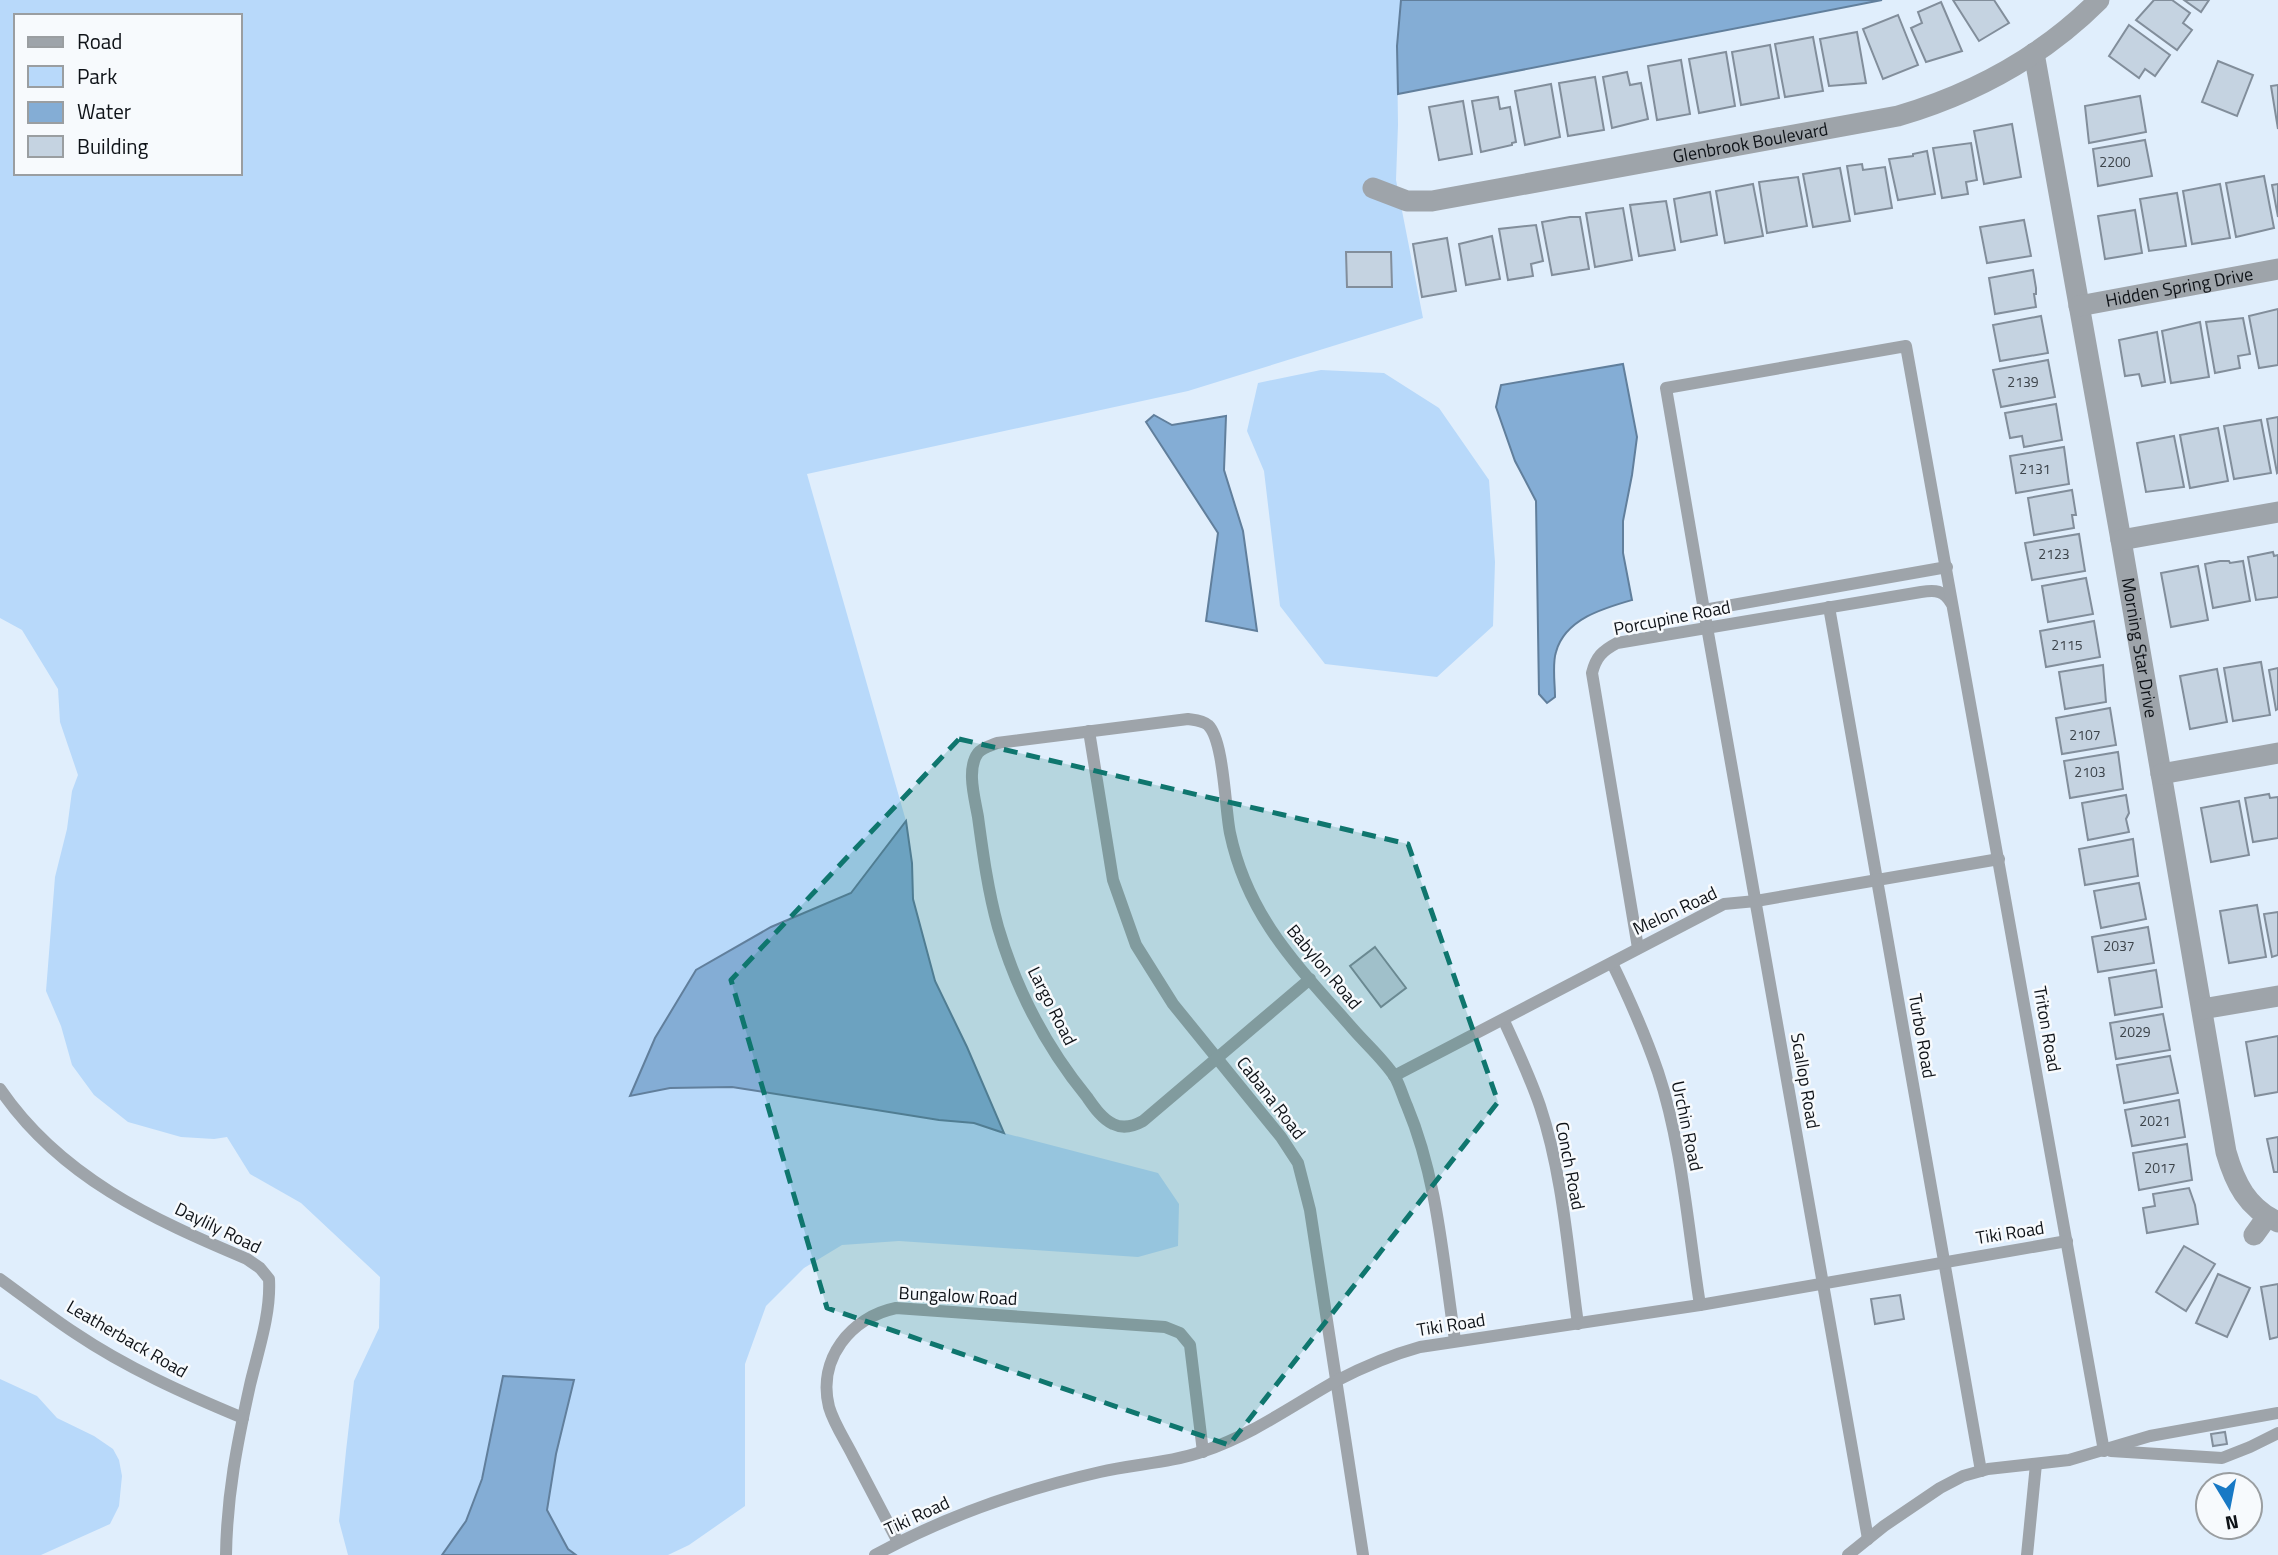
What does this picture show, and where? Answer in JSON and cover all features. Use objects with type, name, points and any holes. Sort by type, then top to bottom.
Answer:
[{"type":"street","name":"Glenbrook Boulevard","points":[[1373,188],[1407,201],[1432,201],[1875,121],[1962,94],[2002,73],[2076,22],[2099,0]]},
{"type":"street","name":"Morning Star Drive","points":[[2034,53],[2231,1168],[2244,1196],[2272,1220]]},
{"type":"street","name":"Hidden Spring Drive","points":[[2079,306],[2278,269]]},
{"type":"street","points":[[2121,540],[2278,512]]},
{"type":"street","points":[[2161,774],[2278,753]]},
{"type":"street","points":[[2202,1009],[2278,996]]},
{"type":"street","points":[[2254,1236],[2272,1220]]},
{"type":"lane","name":"Scallop Road","points":[[1868,1539],[1703,610],[1667,388],[1906,346],[1947,567]]},
{"type":"lane","points":[[1703,610],[1947,567]]},
{"type":"lane","name":"Triton Road","points":[[1947,567],[2104,1451]]},
{"type":"lane","name":"Porcupine Road","points":[[1638,948],[1591,674],[1602,651],[1617,643],[1934,590],[1943,593],[1950,600],[1955,613]]},
{"type":"lane","name":"Turbo Road","points":[[1829,607],[1982,1471]]},
{"type":"lane","name":"Babylon Road","points":[[1089,731],[1188,719],[1200,720],[1208,725],[1218,747],[1235,856],[1268,927],[1394,1076],[1418,1134],[1429,1168],[1455,1340]]},
{"type":"lane","name":"Cabana Road","points":[[1089,731],[1113,880],[1136,945],[1173,1004],[1281,1137],[1298,1163],[1310,1210],[1363,1555]]},
{"type":"lane","name":"Largo Road","points":[[1089,731],[996,743],[977,754],[972,777],[987,884],[998,929],[1013,970],[1040,1027],[1069,1075],[1104,1118],[1123,1127],[1135,1126],[1143,1121],[1310,979]]},
{"type":"lane","name":"Melon Road","points":[[1394,1076],[1724,904],[1756,901],[1999,859]]},
{"type":"lane","name":"Urchin Road","points":[[1612,963],[1638,1018],[1659,1074],[1670,1118],[1700,1305]]},
{"type":"lane","name":"Conch Road","points":[[1504,1021],[1528,1073],[1547,1129],[1578,1324]]},
{"type":"lane","name":"Daylily Road","points":[[0,1088],[14,1110],[39,1138],[69,1165],[155,1217],[247,1259],[269,1279],[268,1308],[243,1419],[228,1503],[226,1555]]},
{"type":"lane","name":"Tiki Road","points":[[875,1555],[977,1507],[1026,1491],[1104,1471],[1203,1452],[1258,1427],[1337,1381],[1397,1354],[1455,1340],[1700,1305],[2067,1241]]},
{"type":"lane","name":"Leatherback Road","points":[[0,1279],[74,1332],[138,1370],[243,1419]]},
{"type":"lane","name":"Bungalow Road","points":[[898,1542],[834,1419],[827,1394],[827,1377],[840,1342],[869,1316],[882,1311],[896,1308],[1165,1327],[1173,1330],[1181,1334],[1190,1345],[1193,1357],[1203,1452]]},
{"type":"lane","points":[[1848,1555],[1940,1488],[1982,1471],[2069,1460],[2150,1436],[2278,1413]]},
{"type":"lane","points":[[2104,1451],[2222,1458],[2278,1433]]},
{"type":"lane","points":[[2027,1555],[2036,1464]]},
{"type":"highlighted area","points":[[959,739],[1408,844],[1498,1102],[1229,1445],[827,1308],[731,980]]},
{"type":"green space","points":[[0,0],[1401,0],[1397,46],[1396,180],[1423,318],[1188,391],[807,474],[906,821],[851,893],[771,927],[631,1096],[670,1088],[732,1087],[939,1120],[974,1123],[1158,1173],[1179,1204],[1178,1246],[1138,1257],[899,1241],[842,1245],[804,1268],[766,1306],[745,1364],[745,1506],[689,1545],[668,1555],[576,1555],[568,1549],[547,1510],[556,1454],[503,1376],[482,1479],[466,1521],[442,1555],[348,1555],[339,1521],[354,1381],[379,1328],[380,1277],[301,1203],[250,1174],[227,1137],[181,1137],[128,1122],[94,1095],[72,1065],[61,1026],[46,991],[55,877],[67,829],[72,791],[78,775],[60,722],[58,689],[22,630],[0,618]]},
{"type":"green space","points":[[1321,370],[1384,373],[1439,408],[1489,480],[1495,562],[1493,626],[1437,677],[1325,664],[1280,606],[1264,471],[1247,431],[1258,383]]},
{"type":"green space","points":[[0,1379],[37,1396],[57,1418],[94,1436],[113,1449],[119,1460],[122,1476],[119,1506],[110,1524],[41,1555],[0,1555]]},
{"type":"water","points":[[1401,0],[1882,0],[1398,94],[1397,46]]},
{"type":"water","points":[[1623,364],[1637,437],[1623,521],[1623,553],[1632,600],[1587,617],[1568,631],[1555,657],[1555,697],[1547,703],[1539,694],[1536,501],[1515,461],[1496,407],[1501,385]]},
{"type":"water","points":[[1154,415],[1172,425],[1226,416],[1224,470],[1243,531],[1257,631],[1206,621],[1218,533],[1146,422]]},
{"type":"water","points":[[906,821],[912,863],[913,899],[935,981],[1004,1133],[974,1123],[939,1120],[732,1087],[670,1088],[630,1096],[655,1038],[696,970],[771,927],[851,893]]},
{"type":"water","points":[[503,1376],[574,1380],[556,1454],[547,1510],[568,1549],[576,1555],[442,1555],[466,1521],[482,1479]]},
{"type":"building","points":[[1953,0],[1994,0],[2009,23],[1979,41]]},
{"type":"building","points":[[2154,0],[2172,0],[2190,13],[2183,23],[2192,30],[2177,50],[2136,20]]},
{"type":"building","points":[[2184,0],[2209,0],[2201,12]]},
{"type":"building","points":[[1941,2],[1962,51],[1926,62],[1911,28],[1922,23],[1918,12]]},
{"type":"building","points":[[1898,15],[1918,65],[1883,79],[1863,29]]},
{"type":"building","points":[[2129,25],[2170,55],[2155,76],[2145,69],[2139,78],[2109,56]]},
{"type":"building","points":[[1857,32],[1866,83],[1829,86],[1820,39]]},
{"type":"building","points":[[1813,37],[1823,91],[1785,97],[1775,44]]},
{"type":"building","points":[[1770,45],[1779,98],[1741,105],[1732,52]]},
{"type":"building","points":[[1726,52],[1735,106],[1699,113],[1689,59]]},
{"type":"building","points":[[1681,60],[1690,114],[1657,120],[1648,66]]},
{"type":"building","points":[[2218,61],[2253,75],[2237,116],[2202,102]]},
{"type":"building","points":[[1627,72],[1630,85],[1641,83],[1648,119],[1612,128],[1603,77]]},
{"type":"building","points":[[1595,77],[1604,130],[1568,136],[1559,83]]},
{"type":"building","points":[[1551,84],[1560,137],[1525,145],[1515,91]]},
{"type":"building","points":[[2278,85],[2278,129],[2271,86]]},
{"type":"building","points":[[2140,96],[2146,132],[2089,143],[2085,106]]},
{"type":"building","points":[[1498,97],[1500,109],[1510,107],[1516,142],[1481,152],[1472,101]]},
{"type":"building","points":[[1463,101],[1472,154],[1439,160],[1429,107]]},
{"type":"building","points":[[2012,124],[2021,177],[1984,184],[1974,131]]},
{"type":"building","points":[[2145,140],[2152,176],[2098,186],[2093,149]]},
{"type":"building","points":[[1971,143],[1977,180],[1966,182],[1968,194],[1942,198],[1933,148]]},
{"type":"building","points":[[1927,151],[1935,194],[1898,200],[1889,159]]},
{"type":"building","points":[[1862,164],[1863,170],[1885,167],[1892,208],[1855,214],[1847,166]]},
{"type":"building","points":[[1840,168],[1850,221],[1813,227],[1803,174]]},
{"type":"building","points":[[2264,176],[2274,228],[2236,237],[2226,183]]},
{"type":"building","points":[[1798,177],[1807,226],[1767,233],[1759,182]]},
{"type":"building","points":[[1753,184],[1763,236],[1725,243],[1716,191]]},
{"type":"building","points":[[2220,184],[2230,238],[2192,244],[2183,191]]},
{"type":"building","points":[[2278,184],[2278,217],[2272,185]]},
{"type":"building","points":[[1710,192],[1717,235],[1681,242],[1674,199]]},
{"type":"building","points":[[2177,193],[2186,246],[2149,251],[2140,199]]},
{"type":"building","points":[[1666,201],[1675,250],[1639,256],[1630,205]]},
{"type":"building","points":[[1623,208],[1632,260],[1595,267],[1586,213]]},
{"type":"building","points":[[2135,210],[2142,253],[2105,259],[2098,216]]},
{"type":"building","points":[[1580,217],[1589,269],[1552,275],[1542,222]]},
{"type":"building","points":[[2024,220],[2031,256],[1987,263],[1980,227]]},
{"type":"building","points":[[1536,225],[1543,261],[1531,264],[1533,276],[1508,280],[1499,229]]},
{"type":"building","points":[[1492,236],[1500,279],[1466,285],[1459,244]]},
{"type":"building","points":[[1447,238],[1456,291],[1422,297],[1413,244]]},
{"type":"building","points":[[1346,252],[1391,252],[1392,287],[1347,287]]},
{"type":"building","points":[[2033,270],[2036,307],[1995,314],[1989,278]]},
{"type":"building","points":[[2278,309],[2278,365],[2259,368],[2249,316]]},
{"type":"building","points":[[2041,316],[2048,353],[2000,361],[1993,325]]},
{"type":"building","points":[[2243,318],[2250,354],[2238,356],[2240,368],[2215,373],[2206,322]]},
{"type":"building","points":[[2200,322],[2209,377],[2171,383],[2162,331]]},
{"type":"building","points":[[2157,332],[2165,382],[2142,386],[2139,374],[2125,376],[2119,340]]},
{"type":"building","points":[[2048,360],[2055,397],[2001,407],[1993,370]]},
{"type":"building","points":[[2056,404],[2062,440],[2024,447],[2022,436],[2010,438],[2005,413]]},
{"type":"building","points":[[2278,417],[2278,472],[2277,473],[2267,419]]},
{"type":"building","points":[[2261,420],[2271,473],[2234,479],[2224,426]]},
{"type":"building","points":[[2218,428],[2228,481],[2190,488],[2180,435]]},
{"type":"building","points":[[2174,436],[2184,487],[2146,492],[2137,443]]},
{"type":"building","points":[[2064,447],[2069,484],[2016,493],[2010,456]]},
{"type":"building","points":[[2072,490],[2076,515],[2072,515],[2074,528],[2034,535],[2028,498]]},
{"type":"building","points":[[2079,534],[2085,571],[2032,580],[2025,543]]},
{"type":"building","points":[[2273,552],[2274,556],[2278,555],[2278,597],[2256,600],[2248,557]]},
{"type":"building","points":[[2243,561],[2250,601],[2213,608],[2205,564]]},
{"type":"building","points":[[2198,566],[2208,620],[2171,627],[2161,573]]},
{"type":"building","points":[[2086,578],[2093,614],[2048,622],[2042,586]]},
{"type":"building","points":[[2094,621],[2100,657],[2046,667],[2040,631]]},
{"type":"building","points":[[2261,662],[2270,715],[2233,721],[2224,668]]},
{"type":"building","points":[[2103,665],[2106,702],[2065,709],[2059,672]]},
{"type":"building","points":[[2278,668],[2278,709],[2276,710],[2269,670]]},
{"type":"building","points":[[2217,669],[2227,722],[2190,729],[2180,676]]},
{"type":"building","points":[[2110,708],[2116,745],[2062,754],[2056,718]]},
{"type":"building","points":[[2118,752],[2123,789],[2070,798],[2064,761]]},
{"type":"building","points":[[2269,794],[2270,798],[2278,797],[2278,838],[2253,842],[2245,798]]},
{"type":"building","points":[[2126,795],[2129,832],[2088,840],[2082,803]]},
{"type":"building","points":[[2239,801],[2249,855],[2211,862],[2201,808]]},
{"type":"building","points":[[2133,839],[2138,876],[2085,885],[2079,849]]},
{"type":"building","points":[[2139,883],[2146,919],[2101,928],[2094,891]]},
{"type":"building","points":[[2257,905],[2266,957],[2229,963],[2220,911]]},
{"type":"building","points":[[2278,912],[2278,955],[2272,957],[2264,914]]},
{"type":"building","points":[[2148,927],[2154,963],[2098,972],[2092,937]]},
{"type":"building","points":[[1375,947],[1406,988],[1381,1007],[1350,966]]},
{"type":"building","points":[[2156,970],[2162,1007],[2115,1015],[2109,978]]},
{"type":"building","points":[[2163,1014],[2170,1050],[2116,1059],[2110,1023]]},
{"type":"building","points":[[2278,1036],[2278,1092],[2255,1096],[2246,1042]]},
{"type":"building","points":[[2170,1056],[2178,1093],[2124,1103],[2117,1065]]},
{"type":"building","points":[[2179,1100],[2185,1137],[2132,1146],[2125,1110]]},
{"type":"building","points":[[2278,1137],[2278,1172],[2274,1172],[2267,1139]]},
{"type":"building","points":[[2187,1144],[2192,1180],[2139,1190],[2133,1153]]},
{"type":"building","points":[[2189,1188],[2198,1224],[2147,1233],[2143,1208],[2155,1206],[2153,1194]]},
{"type":"building","points":[[2184,1246],[2215,1264],[2186,1311],[2156,1292]]},
{"type":"building","points":[[2218,1274],[2250,1288],[2227,1337],[2196,1323]]},
{"type":"building","points":[[2278,1284],[2278,1337],[2270,1339],[2261,1287]]},
{"type":"building","points":[[1900,1295],[1904,1319],[1875,1324],[1871,1299]]},
{"type":"building","points":[[2225,1432],[2227,1444],[2213,1446],[2211,1434]]}]
